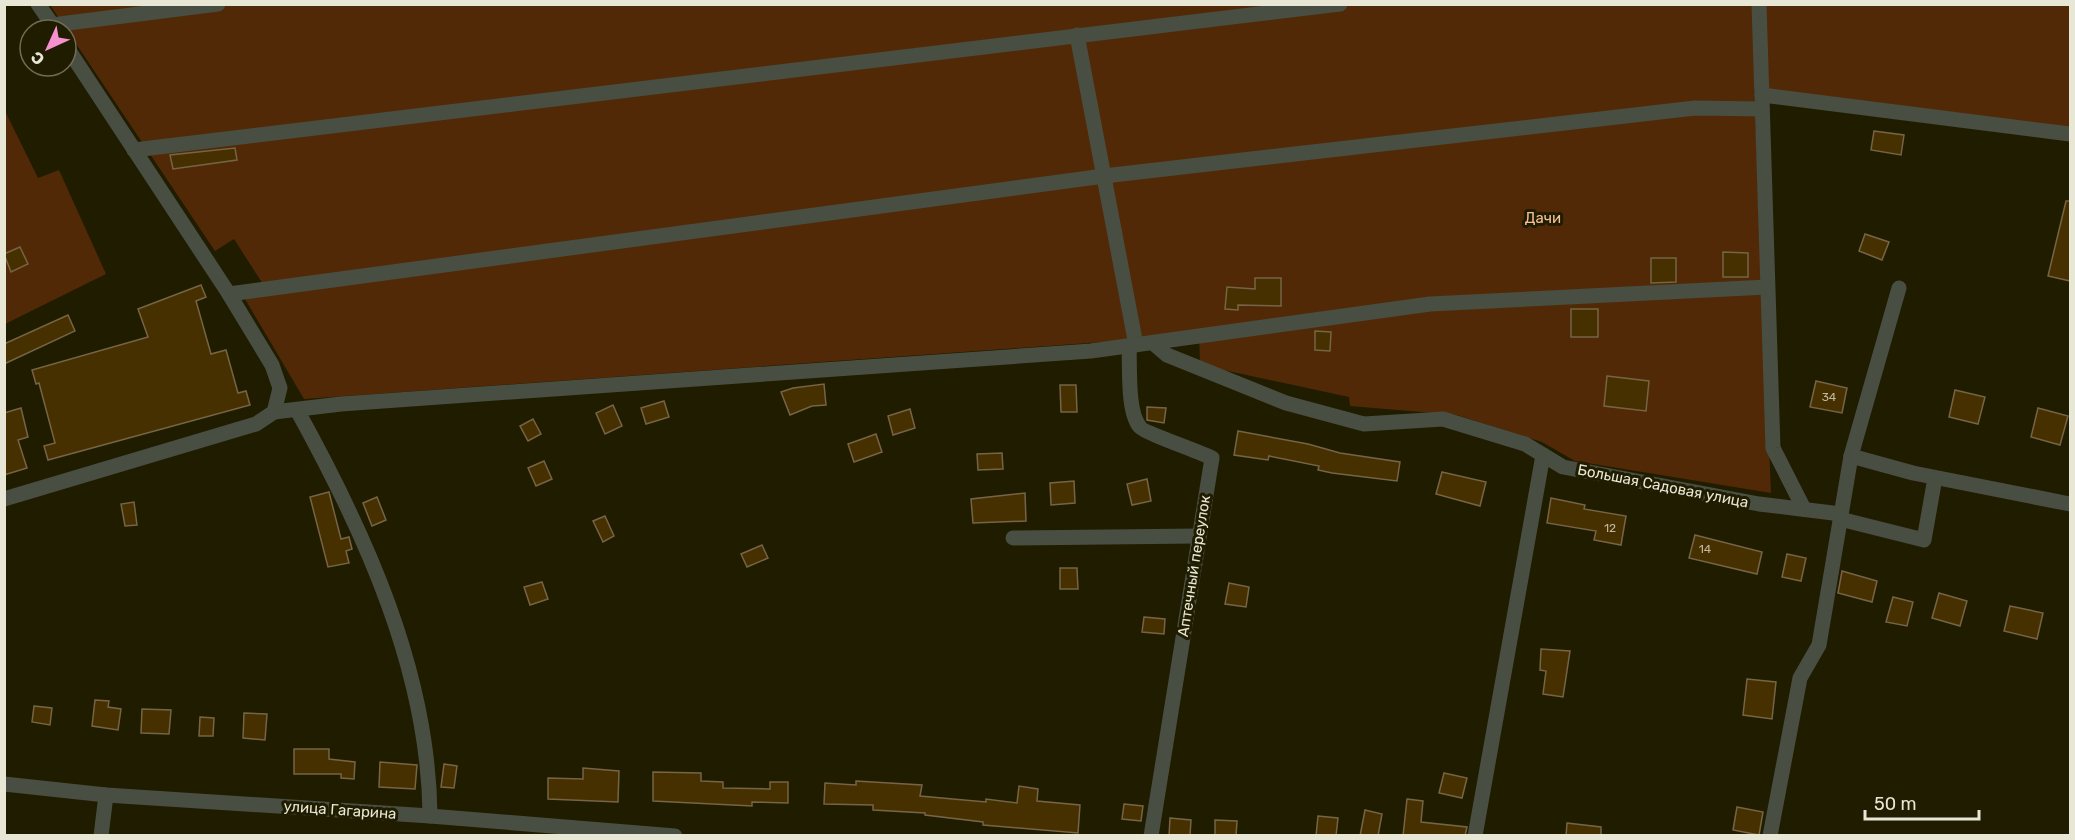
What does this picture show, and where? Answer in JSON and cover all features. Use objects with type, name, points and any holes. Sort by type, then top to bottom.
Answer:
[{"type":"street","points":[[38,4],[48,18]]},
{"type":"street","points":[[78,24],[218,4]]},
{"type":"street","points":[[134,150],[1340,4]]},
{"type":"street","points":[[1759,4],[1773,448],[1804,509]]},
{"type":"street","points":[[1077,36],[1133,346]]},
{"type":"street","points":[[78,64],[229,294],[272,365],[280,388],[274,412]]},
{"type":"street","points":[[229,294],[1104,176],[1762,102],[2070,134]]},
{"type":"street","points":[[4,500],[256,424],[274,412],[340,404],[1091,351],[1430,304],[1767,287]]},
{"type":"street","points":[[1770,836],[1800,678],[1819,645],[1851,456],[1899,288]]},
{"type":"street","name":"Большая Садовая улица","points":[[1153,343],[1167,355],[1286,403],[1364,424],[1443,419],[1526,444],[1563,467],[1759,504],[1804,509],[1923,540],[1935,478]]},
{"type":"street","name":"Аптечный переулок","points":[[1133,346],[1132,416],[1141,429],[1190,446],[1212,458],[1151,836]]},
{"type":"street","points":[[297,410],[339,485],[377,574],[412,681],[430,775],[430,816]]},
{"type":"street","points":[[1475,836],[1543,455]]},
{"type":"street","points":[[1851,456],[1935,478],[2070,504]]},
{"type":"street","points":[[1013,538],[1198,536]]},
{"type":"street","name":"улица Гагарина","points":[[4,784],[106,795],[430,816],[675,836]]},
{"type":"street","points":[[101,836],[106,795]]},
{"type":"green space","name":"Дачи","points":[[50,5],[2070,5],[2070,127],[1754,89],[1771,493],[1575,461],[1542,442],[1457,415],[1350,406],[1349,397],[1200,365],[1199,331],[1130,340],[304,399],[245,299],[268,292],[234,239],[215,251],[78,47],[78,18],[59,18]]},
{"type":"green space","points":[[4,109],[38,178],[59,170],[106,274],[5,324]]},
{"type":"building","points":[[1874,131],[1904,135],[1901,155],[1871,150]]},
{"type":"building","points":[[235,148],[237,160],[173,169],[170,155]]},
{"type":"building","points":[[2066,201],[2070,201],[2070,281],[2048,276]]},
{"type":"building","points":[[1865,234],[1889,242],[1882,260],[1859,251]]},
{"type":"building","points":[[20,247],[28,264],[11,272],[4,254]]},
{"type":"building","points":[[1723,252],[1748,253],[1748,277],[1723,277]]},
{"type":"building","points":[[1651,258],[1676,258],[1676,282],[1651,283]]},
{"type":"building","points":[[1255,278],[1281,278],[1281,306],[1238,305],[1238,310],[1225,309],[1227,287],[1255,289]]},
{"type":"building","points":[[201,285],[206,297],[196,301],[211,354],[226,350],[238,393],[246,391],[250,405],[48,460],[44,446],[55,443],[39,383],[36,384],[32,370],[148,337],[138,309]]},
{"type":"building","points":[[1571,309],[1598,309],[1598,337],[1571,337]]},
{"type":"building","points":[[68,315],[75,331],[4,364],[4,344]]},
{"type":"building","points":[[1315,331],[1331,332],[1330,351],[1315,350]]},
{"type":"building","points":[[1607,376],[1649,381],[1646,411],[1604,406]]},
{"type":"building","points":[[1816,381],[1847,388],[1842,413],[1810,407]]},
{"type":"building","points":[[824,384],[826,405],[812,406],[790,415],[781,392]]},
{"type":"building","points":[[1060,385],[1076,385],[1077,412],[1061,412]]},
{"type":"building","points":[[1955,390],[1985,397],[1978,424],[1949,417]]},
{"type":"building","points":[[664,401],[669,417],[646,424],[641,408]]},
{"type":"building","points":[[613,405],[622,426],[605,434],[596,413]]},
{"type":"building","points":[[1147,407],[1166,408],[1164,423],[1147,420]]},
{"type":"building","points":[[21,408],[28,437],[18,440],[27,468],[4,475],[4,413]]},
{"type":"building","points":[[2038,408],[2068,416],[2060,445],[2031,437]]},
{"type":"building","points":[[910,409],[915,428],[893,435],[888,416]]},
{"type":"building","points":[[533,419],[541,434],[528,441],[520,426]]},
{"type":"building","points":[[1238,431],[1308,444],[1340,453],[1400,462],[1397,481],[1332,473],[1318,470],[1319,466],[1269,456],[1268,460],[1234,455]]},
{"type":"building","points":[[876,434],[882,452],[854,462],[848,444]]},
{"type":"building","points":[[1002,453],[1003,469],[978,470],[977,454]]},
{"type":"building","points":[[544,461],[552,479],[536,486],[528,468]]},
{"type":"building","points":[[1442,472],[1486,482],[1480,506],[1436,494]]},
{"type":"building","points":[[1147,479],[1151,501],[1132,505],[1127,484]]},
{"type":"building","points":[[1074,481],[1075,503],[1051,505],[1050,483]]},
{"type":"building","points":[[329,492],[341,539],[349,537],[352,549],[346,551],[349,563],[328,567],[310,497]]},
{"type":"building","points":[[1025,493],[1026,521],[973,523],[971,499]]},
{"type":"building","points":[[377,497],[386,520],[372,526],[363,503]]},
{"type":"building","points":[[1551,498],[1585,505],[1584,509],[1626,516],[1621,545],[1594,540],[1596,531],[1547,523]]},
{"type":"building","points":[[134,502],[137,525],[125,526],[121,504]]},
{"type":"building","points":[[605,516],[614,536],[603,542],[593,521]]},
{"type":"building","points":[[1695,535],[1762,552],[1757,574],[1689,558]]},
{"type":"building","points":[[762,545],[768,558],[747,567],[741,554]]},
{"type":"building","points":[[1787,554],[1806,558],[1801,581],[1782,577]]},
{"type":"building","points":[[1060,568],[1077,568],[1078,589],[1060,589]]},
{"type":"building","points":[[1842,571],[1877,581],[1872,602],[1838,593]]},
{"type":"building","points":[[542,582],[548,599],[530,605],[524,587]]},
{"type":"building","points":[[1229,583],[1249,587],[1246,607],[1225,604]]},
{"type":"building","points":[[1939,593],[1967,601],[1960,626],[1932,618]]},
{"type":"building","points":[[1893,597],[1913,602],[1907,626],[1886,622]]},
{"type":"building","points":[[2010,606],[2043,613],[2037,639],[2004,631]]},
{"type":"building","points":[[1144,617],[1165,619],[1164,634],[1142,632]]},
{"type":"building","points":[[1541,649],[1570,651],[1563,697],[1543,694],[1546,671],[1540,670]]},
{"type":"building","points":[[1747,679],[1776,682],[1772,719],[1743,715]]},
{"type":"building","points":[[95,700],[109,701],[108,707],[121,709],[118,730],[92,726]]},
{"type":"building","points":[[34,706],[52,708],[50,725],[32,722]]},
{"type":"building","points":[[142,709],[171,710],[169,734],[141,733]]},
{"type":"building","points":[[244,713],[267,714],[265,740],[243,738]]},
{"type":"building","points":[[200,717],[214,718],[213,736],[199,736]]},
{"type":"building","points":[[294,749],[329,749],[329,759],[355,762],[354,779],[341,778],[341,774],[294,774]]},
{"type":"building","points":[[380,762],[417,765],[415,789],[379,787]]},
{"type":"building","points":[[444,764],[457,766],[454,788],[441,787]]},
{"type":"building","points":[[583,768],[619,771],[618,802],[548,799],[548,778],[583,779]]},
{"type":"building","points":[[653,772],[701,773],[701,781],[723,782],[723,788],[770,789],[770,782],[788,782],[788,803],[752,802],[752,806],[653,801]]},
{"type":"building","points":[[1444,773],[1467,778],[1462,798],[1439,793]]},
{"type":"building","points":[[856,781],[922,785],[920,796],[986,802],[986,799],[1017,803],[1019,786],[1038,789],[1037,801],[1080,805],[1078,833],[983,825],[983,822],[925,815],[925,813],[873,810],[873,805],[824,804],[825,783],[856,785]]},
{"type":"building","points":[[1407,799],[1423,801],[1421,822],[1467,827],[1465,836],[1403,836]]},
{"type":"building","points":[[1124,804],[1143,806],[1141,821],[1122,819]]},
{"type":"building","points":[[1737,807],[1763,812],[1759,835],[1733,830]]},
{"type":"building","points":[[1365,810],[1382,814],[1378,836],[1360,836]]},
{"type":"building","points":[[1318,816],[1338,818],[1336,836],[1316,836]]},
{"type":"building","points":[[1170,818],[1191,820],[1190,836],[1169,836]]},
{"type":"building","points":[[1215,820],[1237,821],[1236,836],[1215,836]]},
{"type":"building","points":[[1567,823],[1601,827],[1601,836],[1566,836]]}]
